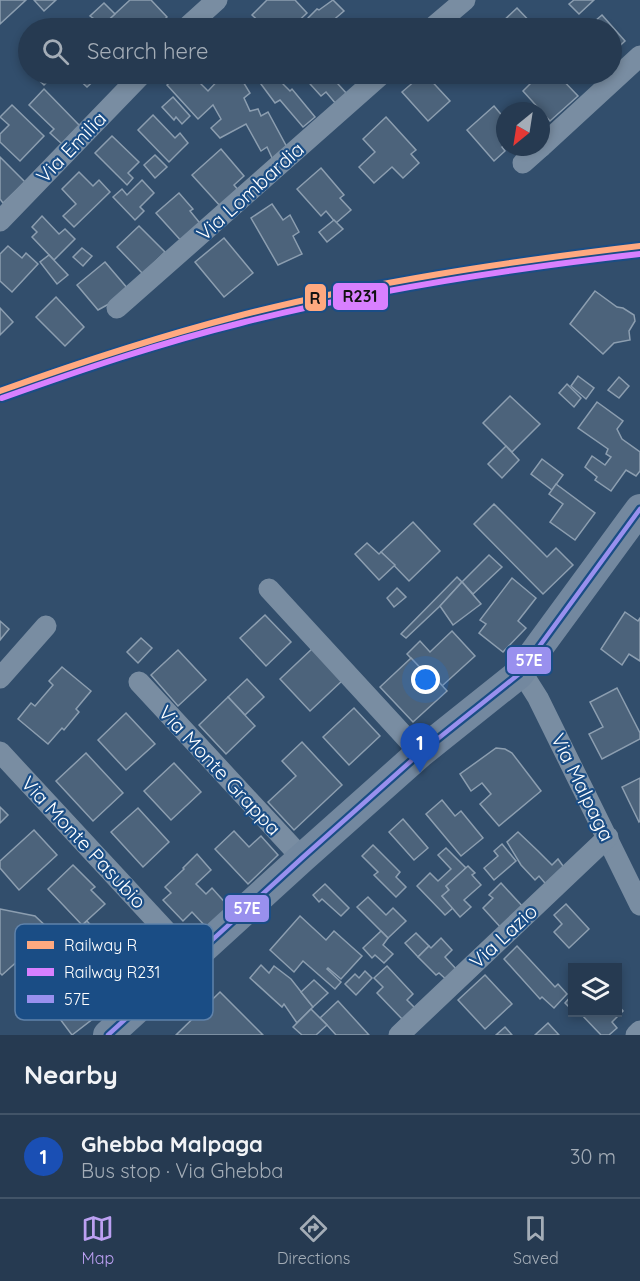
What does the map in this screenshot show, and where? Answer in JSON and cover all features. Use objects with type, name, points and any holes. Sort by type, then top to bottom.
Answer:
[{"type":"street","points":[[197,18],[217,0]]},
{"type":"street","points":[[444,18],[465,0]]},
{"type":"street","points":[[622,73],[640,56]]},
{"type":"street","name":"Via Emilia","points":[[0,221],[132,84]]},
{"type":"street","name":"Via Lombardia","points":[[117,308],[371,84]]},
{"type":"street","points":[[550,139],[610,84]]},
{"type":"street","points":[[523,163],[531,156]]},
{"type":"street","points":[[213,940],[420,753],[519,674],[638,518]]},
{"type":"street","points":[[268,589],[420,753]]},
{"type":"street","points":[[0,678],[46,626]]},
{"type":"street","name":"Via Malpaga","points":[[519,674],[526,679],[538,698],[640,905]]},
{"type":"street","name":"Via Monte Grappa","points":[[139,682],[302,858]]},
{"type":"street","name":"Via Monte Pasubio","points":[[0,752],[160,924]]},
{"type":"street","name":"Via Lazio","points":[[399,1035],[608,837]]},
{"type":"street","points":[[108,1035],[125,1020]]},
{"type":"street","points":[[636,1035],[640,1031]]},
{"type":"building","points":[[0,0],[26,0],[0,24]]},
{"type":"building","points":[[34,0],[56,0],[44,11]]},
{"type":"building","points":[[130,0],[151,0],[167,17],[166,18],[111,18]]},
{"type":"building","points":[[267,0],[295,0],[307,13],[302,18],[255,18],[252,15]]},
{"type":"building","points":[[333,0],[344,11],[336,18],[308,18],[317,9],[319,10]]},
{"type":"building","points":[[574,0],[594,0],[579,14],[569,4]]},
{"type":"building","points":[[104,3],[115,14],[111,18],[90,16]]},
{"type":"building","points":[[517,8],[526,18],[506,18]]},
{"type":"building","points":[[201,84],[208,91],[215,84],[244,84],[250,93],[244,98],[250,111],[258,109],[261,116],[268,112],[289,151],[273,160],[267,147],[261,151],[246,124],[220,138],[211,128],[221,119],[213,105],[198,119],[167,85]]},
{"type":"building","points":[[261,84],[283,84],[290,91],[292,89],[315,117],[303,127],[280,100],[275,103]]},
{"type":"building","points":[[310,84],[338,84],[347,94],[336,104],[326,92],[321,96]]},
{"type":"building","points":[[411,84],[434,84],[450,101],[428,121],[402,92]]},
{"type":"building","points":[[530,84],[567,84],[578,96],[550,121],[550,102],[533,102],[523,91]]},
{"type":"building","points":[[44,89],[80,126],[62,144],[50,133],[54,129],[29,105]]},
{"type":"building","points":[[173,97],[190,116],[182,124],[176,117],[174,120],[162,107]]},
{"type":"building","points":[[12,105],[44,136],[20,161],[0,142],[0,134],[9,125],[0,117]]},
{"type":"building","points":[[494,106],[496,108],[496,156],[500,156],[494,161],[467,130]]},
{"type":"building","points":[[153,115],[175,138],[180,133],[188,143],[169,162],[138,130]]},
{"type":"building","points":[[386,117],[416,150],[411,154],[419,163],[403,178],[392,167],[374,183],[359,167],[375,152],[363,139]]},
{"type":"building","points":[[112,136],[139,162],[128,173],[133,178],[127,185],[95,153]]},
{"type":"building","points":[[221,149],[244,176],[234,185],[239,191],[221,207],[192,175]]},
{"type":"building","points":[[155,155],[167,167],[155,178],[144,165]]},
{"type":"building","points":[[0,157],[25,182],[3,203],[0,199]]},
{"type":"building","points":[[321,168],[344,195],[340,198],[351,210],[336,223],[326,211],[321,216],[297,189]]},
{"type":"building","points":[[79,172],[93,186],[99,180],[110,192],[74,227],[63,216],[76,204],[62,189]]},
{"type":"building","points":[[142,180],[154,193],[140,207],[144,211],[135,220],[113,197],[122,189],[127,195]]},
{"type":"building","points":[[179,193],[193,209],[190,211],[203,227],[184,244],[156,213]]},
{"type":"building","points":[[272,204],[283,220],[290,215],[299,232],[293,236],[302,254],[278,265],[251,218]]},
{"type":"building","points":[[42,216],[59,234],[65,229],[75,239],[54,260],[32,237],[37,232],[32,227]]},
{"type":"building","points":[[334,220],[343,229],[327,242],[319,232]]},
{"type":"building","points":[[139,226],[165,252],[143,274],[117,247]]},
{"type":"building","points":[[224,238],[253,273],[224,297],[195,262]]},
{"type":"building","points":[[8,246],[22,258],[26,253],[38,264],[12,292],[0,281],[0,254]]},
{"type":"building","points":[[82,248],[92,256],[83,266],[73,257]]},
{"type":"building","points":[[49,255],[68,275],[57,284],[40,262]]},
{"type":"building","points":[[105,262],[128,289],[98,310],[77,285]]},
{"type":"building","points":[[595,291],[617,307],[634,315],[635,321],[629,331],[630,340],[614,343],[603,354],[570,324]]},
{"type":"building","points":[[56,297],[84,327],[65,346],[36,317]]},
{"type":"building","points":[[0,308],[13,322],[0,335]]},
{"type":"building","points":[[578,376],[594,388],[586,399],[571,386]]},
{"type":"building","points":[[619,377],[629,386],[619,398],[608,390]]},
{"type":"building","points":[[567,384],[581,398],[574,407],[559,393]]},
{"type":"building","points":[[510,396],[540,424],[512,452],[483,423]]},
{"type":"building","points":[[597,402],[623,421],[617,429],[622,439],[640,452],[640,471],[636,476],[626,470],[611,491],[595,480],[597,477],[585,467],[592,456],[605,465],[611,457],[606,454],[608,449],[578,428]]},
{"type":"building","points":[[506,446],[519,460],[502,478],[488,464]]},
{"type":"building","points":[[542,459],[563,475],[552,490],[531,474]]},
{"type":"building","points":[[556,484],[595,513],[575,540],[550,522],[563,504],[549,494]]},
{"type":"building","points":[[494,504],[547,557],[556,548],[573,565],[543,594],[474,524]]},
{"type":"building","points":[[413,522],[440,551],[409,581],[381,552]]},
{"type":"building","points":[[367,543],[395,565],[379,580],[355,554]]},
{"type":"building","points":[[489,555],[502,567],[473,594],[462,582]]},
{"type":"building","points":[[457,577],[462,582],[440,606],[406,638],[401,634]]},
{"type":"building","points":[[512,578],[536,598],[518,621],[526,628],[503,652],[479,633],[486,624],[480,620]]},
{"type":"building","points":[[462,582],[481,604],[453,625],[440,606]]},
{"type":"building","points":[[397,588],[406,597],[394,607],[387,598]]},
{"type":"building","points":[[625,612],[638,621],[640,618],[640,661],[629,654],[622,665],[601,649]]},
{"type":"building","points":[[265,615],[291,642],[266,666],[240,638]]},
{"type":"building","points":[[0,621],[9,629],[0,640]]},
{"type":"building","points":[[452,631],[475,656],[442,686],[430,672],[427,675],[407,654],[420,641],[430,652]]},
{"type":"building","points":[[141,638],[152,648],[138,663],[127,652]]},
{"type":"building","points":[[314,647],[344,679],[310,711],[280,679]]},
{"type":"building","points":[[178,650],[206,680],[178,706],[151,675]]},
{"type":"building","points":[[411,658],[427,675],[430,672],[447,691],[413,722],[380,687]]},
{"type":"building","points":[[62,667],[91,691],[76,709],[79,712],[48,744],[18,719],[31,703],[35,706],[53,685],[49,681]]},
{"type":"building","points":[[247,679],[264,697],[245,715],[228,697]]},
{"type":"building","points":[[617,688],[640,733],[640,739],[602,759],[589,734],[603,727],[590,702]]},
{"type":"building","points":[[228,697],[255,726],[226,754],[199,725]]},
{"type":"building","points":[[354,708],[380,736],[349,765],[323,737]]},
{"type":"building","points":[[126,713],[155,744],[126,770],[98,740]]},
{"type":"building","points":[[302,742],[342,785],[294,830],[268,802],[296,776],[282,761]]},
{"type":"building","points":[[496,748],[512,753],[541,791],[499,826],[480,804],[491,794],[482,783],[471,791],[460,774]]},
{"type":"building","points":[[86,753],[123,793],[93,821],[56,781]]},
{"type":"building","points":[[174,763],[201,792],[171,820],[144,791]]},
{"type":"building","points":[[640,778],[640,821],[639,822],[622,787]]},
{"type":"building","points":[[442,800],[455,816],[461,811],[483,838],[461,856],[426,814]]},
{"type":"building","points":[[0,807],[8,815],[0,823]]},
{"type":"building","points":[[138,808],[169,842],[143,867],[111,832]]},
{"type":"building","points":[[403,819],[428,848],[414,860],[389,832]]},
{"type":"building","points":[[34,830],[57,855],[19,890],[0,868],[0,861]]},
{"type":"building","points":[[234,831],[249,847],[261,836],[278,855],[248,884],[215,849]]},
{"type":"building","points":[[518,832],[552,865],[558,859],[568,873],[550,889],[539,876],[535,880],[521,865],[507,842]]},
{"type":"building","points":[[502,844],[516,861],[494,880],[484,868],[498,856],[494,851]]},
{"type":"building","points":[[373,845],[400,872],[396,877],[406,887],[396,897],[374,875],[378,872],[362,856]]},
{"type":"building","points":[[446,848],[466,868],[446,886],[449,890],[442,896],[453,908],[445,915],[417,886],[430,873],[438,881],[451,869],[438,855]]},
{"type":"building","points":[[197,854],[211,870],[196,884],[206,894],[212,888],[229,907],[211,924],[203,924],[192,912],[183,921],[163,900],[171,893],[165,887]]},
{"type":"building","points":[[73,865],[95,887],[91,890],[105,904],[81,924],[48,889]]},
{"type":"building","points":[[468,866],[475,873],[472,875],[481,885],[464,900],[471,907],[460,917],[442,896],[449,890],[446,886]]},
{"type":"building","points":[[501,883],[524,908],[502,929],[483,908],[493,898],[489,895]]},
{"type":"building","points":[[325,884],[349,908],[341,916],[322,899],[319,902],[313,895]]},
{"type":"building","points":[[368,897],[386,915],[393,908],[406,921],[388,938],[357,907]]},
{"type":"building","points":[[566,904],[589,929],[569,948],[554,932],[562,924],[554,915]]},
{"type":"building","points":[[0,909],[35,916],[44,924],[15,924],[15,963],[2,975],[0,973]]},
{"type":"building","points":[[300,916],[326,940],[334,931],[362,956],[341,979],[327,969],[341,982],[335,989],[303,961],[294,972],[270,950]]},
{"type":"building","points":[[381,931],[388,938],[383,945],[393,954],[384,963],[375,955],[372,958],[363,948]]},
{"type":"building","points":[[416,933],[429,946],[418,957],[405,943]]},
{"type":"building","points":[[441,938],[452,950],[445,957],[458,971],[448,981],[439,973],[436,975],[418,957]]},
{"type":"building","points":[[517,946],[555,987],[558,984],[567,994],[554,1008],[542,997],[540,999],[504,959]]},
{"type":"building","points":[[261,965],[269,973],[274,966],[291,979],[313,1007],[297,1023],[284,1004],[282,1007],[250,978]]},
{"type":"building","points":[[387,966],[413,994],[407,1000],[416,1009],[404,1021],[377,993],[383,987],[374,978]]},
{"type":"building","points":[[365,971],[372,978],[356,995],[345,984],[355,974],[359,978]]},
{"type":"building","points":[[485,975],[512,1004],[485,1029],[458,1000]]},
{"type":"building","points":[[314,980],[328,993],[313,1007],[301,992]]},
{"type":"building","points":[[220,992],[263,1035],[176,1035],[191,1020],[213,1020],[213,999]]},
{"type":"building","points":[[338,1001],[369,1035],[336,1035],[320,1018]]},
{"type":"building","points":[[311,1009],[327,1025],[316,1035],[302,1035],[293,1027]]},
{"type":"building","points":[[584,1017],[617,1017],[612,1022],[617,1028],[609,1035],[601,1035]]},
{"type":"building","points":[[61,1020],[92,1020],[72,1035]]},
{"type":"building","points":[[548,1023],[559,1035],[535,1035]]},
{"type":"building","points":[[505,1027],[512,1035],[496,1035]]},
{"type":"rail line","name":"R","points":[[0,391],[148,342],[288,304],[438,274],[640,246]]},
{"type":"rail line","name":"R231","points":[[2,398],[151,348],[290,311],[439,282],[540,266],[640,254]]},
{"type":"transit line","name":"57E","points":[[213,939],[420,753],[519,674],[640,509]]},
{"type":"transit line","name":"57E","points":[[108,1035],[124,1020]]},
{"type":"place","name":"Ghebba Malpaga","points":[[420,773]]}]
